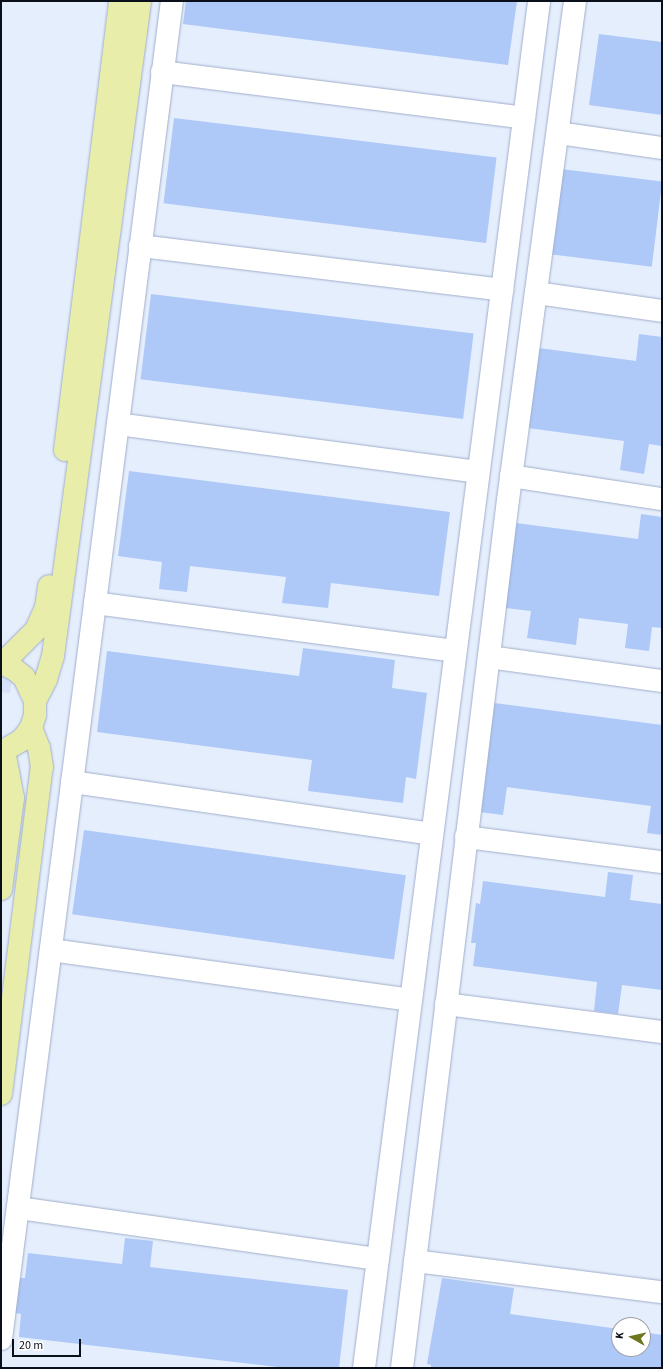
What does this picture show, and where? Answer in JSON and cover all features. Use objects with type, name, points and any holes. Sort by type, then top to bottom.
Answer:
[{"type":"main road","points":[[1,889],[13,798],[2,751],[22,740],[31,728],[35,715],[35,701],[24,677],[2,663],[36,630],[46,608],[120,1]]},
{"type":"main road","points":[[35,701],[46,679],[53,656],[140,1]]},
{"type":"main road","points":[[1,1094],[42,767],[39,748],[31,728]]},
{"type":"lane","points":[[1,1339],[172,1]]},
{"type":"lane","points":[[364,1368],[431,834],[539,1]]},
{"type":"lane","points":[[402,1368],[511,476],[575,1]]},
{"type":"lane","points":[[162,72],[524,118]]},
{"type":"lane","points":[[558,133],[662,148]]},
{"type":"lane","points":[[140,246],[502,290]]},
{"type":"lane","points":[[536,293],[662,311]]},
{"type":"lane","points":[[118,424],[478,472]]},
{"type":"lane","points":[[511,476],[662,499]]},
{"type":"lane","points":[[95,603],[455,651]]},
{"type":"lane","points":[[489,657],[662,681]]},
{"type":"lane","points":[[72,782],[431,834]]},
{"type":"lane","points":[[466,838],[662,862]]},
{"type":"lane","points":[[51,950],[410,1000]]},
{"type":"lane","points":[[446,1004],[662,1032]]},
{"type":"lane","points":[[18,1208],[377,1259]]},
{"type":"lane","points":[[415,1261],[662,1292]]},
{"type":"shaded area","points":[[1,1],[662,1],[662,1368],[1,1368]]},
{"type":"shaded area","points":[[1,677],[12,679],[10,693],[1,692]]},
{"type":"building","points":[[186,1],[517,1],[508,65],[183,24]]},
{"type":"building","points":[[599,34],[662,42],[662,115],[589,105]]},
{"type":"building","points":[[174,118],[497,158],[486,243],[164,203]]},
{"type":"building","points":[[561,169],[662,181],[652,267],[551,254]]},
{"type":"building","points":[[151,294],[474,334],[463,419],[141,379]]},
{"type":"building","points":[[639,334],[662,337],[662,446],[649,444],[644,474],[620,470],[624,441],[528,428],[539,348],[636,361]]},
{"type":"building","points":[[129,471],[450,512],[439,596],[331,583],[328,608],[282,603],[286,577],[190,566],[187,592],[159,589],[162,562],[118,556]]},
{"type":"building","points":[[641,514],[662,517],[662,628],[652,627],[649,651],[625,648],[628,624],[579,618],[576,645],[527,638],[531,611],[505,608],[516,523],[638,539]]},
{"type":"building","points":[[303,648],[395,660],[392,688],[427,693],[416,779],[406,777],[403,803],[308,791],[312,760],[97,732],[107,651],[299,676]]},
{"type":"building","points":[[494,703],[662,725],[662,835],[647,833],[651,806],[507,787],[503,815],[479,812]]},
{"type":"building","points":[[84,830],[406,875],[394,959],[72,914]]},
{"type":"building","points":[[608,872],[633,875],[630,900],[662,904],[662,990],[622,985],[618,1014],[594,1011],[597,982],[473,966],[476,943],[471,943],[476,903],[480,904],[483,881],[605,897]]},
{"type":"building","points":[[125,1238],[153,1241],[150,1267],[348,1290],[339,1368],[286,1368],[19,1337],[21,1314],[15,1313],[19,1278],[25,1278],[28,1253],[122,1264]]},
{"type":"building","points":[[442,1278],[514,1288],[510,1314],[611,1328],[611,1357],[651,1357],[651,1333],[662,1335],[662,1368],[431,1368],[431,1365],[427,1364]]}]
